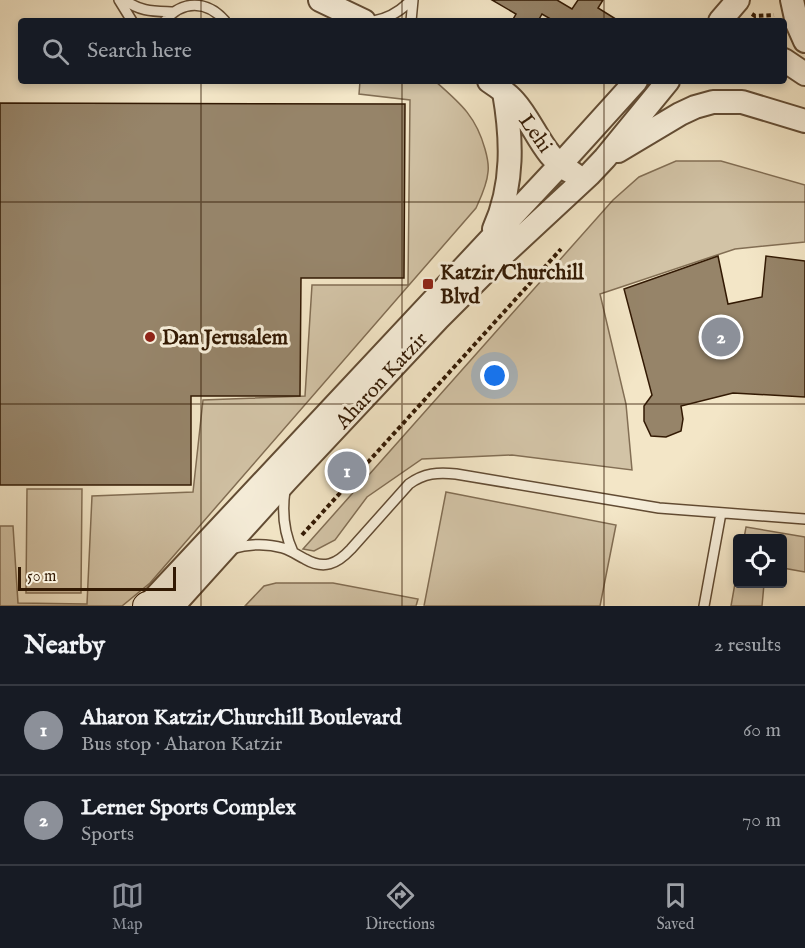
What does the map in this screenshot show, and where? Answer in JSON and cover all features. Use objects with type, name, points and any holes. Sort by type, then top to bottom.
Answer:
[{"type":"street","points":[[320,0],[358,18]]},
{"type":"street","points":[[722,18],[738,0]]},
{"type":"street","points":[[792,0],[797,23],[805,41]]},
{"type":"street","points":[[787,62],[805,74]]},
{"type":"street","name":"Aharon Katzir","points":[[147,606],[633,84]]},
{"type":"street","name":"Aharon Katzir","points":[[173,606],[438,319],[493,264],[589,175],[665,84]]},
{"type":"street","points":[[478,252],[495,228],[501,214],[507,187],[510,150],[508,118],[496,86]]},
{"type":"street","name":"Lehi","points":[[496,86],[515,102],[542,145],[560,165],[572,173],[589,175]]},
{"type":"street","points":[[589,175],[608,158],[635,140],[680,114],[707,103],[742,102],[805,121]]},
{"type":"lane","points":[[119,0],[130,18]]},
{"type":"lane","points":[[125,0],[148,11],[174,12]]},
{"type":"lane","points":[[386,18],[401,10],[412,0]]},
{"type":"lane","points":[[411,18],[412,0]]},
{"type":"lane","points":[[168,18],[184,7],[195,5],[206,7],[222,18]]},
{"type":"lane","points":[[220,554],[254,544],[278,547],[313,563],[336,562],[351,549],[409,484],[418,478],[438,473],[660,508],[805,519]]},
{"type":"lane","points":[[286,481],[284,522],[293,552]]},
{"type":"lane","points":[[704,606],[721,513]]},
{"type":"path","points":[[298,540],[561,249]]},
{"type":"shaded area","points":[[360,84],[438,84],[459,103],[477,128],[488,160],[484,191],[476,208],[150,583],[122,606],[0,606],[0,526],[13,526],[18,603],[87,604],[92,496],[193,492],[203,400],[305,396],[312,285],[408,285],[410,100],[359,94]]},
{"type":"shaded area","points":[[676,161],[721,161],[805,185],[805,242],[735,249],[600,294],[626,404],[632,470],[512,455],[422,459],[367,497],[335,540],[314,551],[303,549],[613,200],[639,177]]},
{"type":"shaded area","points":[[27,489],[82,489],[81,593],[26,593]]},
{"type":"shaded area","points":[[446,492],[616,525],[600,606],[424,606]]},
{"type":"shaded area","points":[[746,527],[805,537],[805,572],[787,569],[787,534],[745,534]]},
{"type":"shaded area","points":[[276,583],[333,583],[418,599],[416,606],[245,606],[264,586]]},
{"type":"shaded area","points":[[734,588],[764,588],[762,606],[731,606]]},
{"type":"building","points":[[492,0],[557,0],[572,9],[578,0],[603,0],[598,8],[614,18],[549,18],[542,14],[540,18],[514,18],[516,14]]},
{"type":"building","name":"Dan Jerusalem","points":[[0,103],[405,104],[404,278],[301,278],[300,396],[191,396],[191,485],[0,485]]},
{"type":"building","points":[[718,256],[728,304],[762,297],[766,256],[805,261],[805,397],[733,393],[681,406],[683,419],[681,431],[666,437],[651,436],[644,421],[644,406],[652,395],[624,289]]},
{"type":"place","name":"Katzir/Churchill Blvd","points":[[428,284]]},
{"type":"place","name":"Dan Jerusalem","points":[[150,337]]},
{"type":"place","name":"Lerner Sports Complex","points":[[721,337]]},
{"type":"place","name":"Aharon Katzir/Churchill Boulevard","points":[[347,471]]}]
